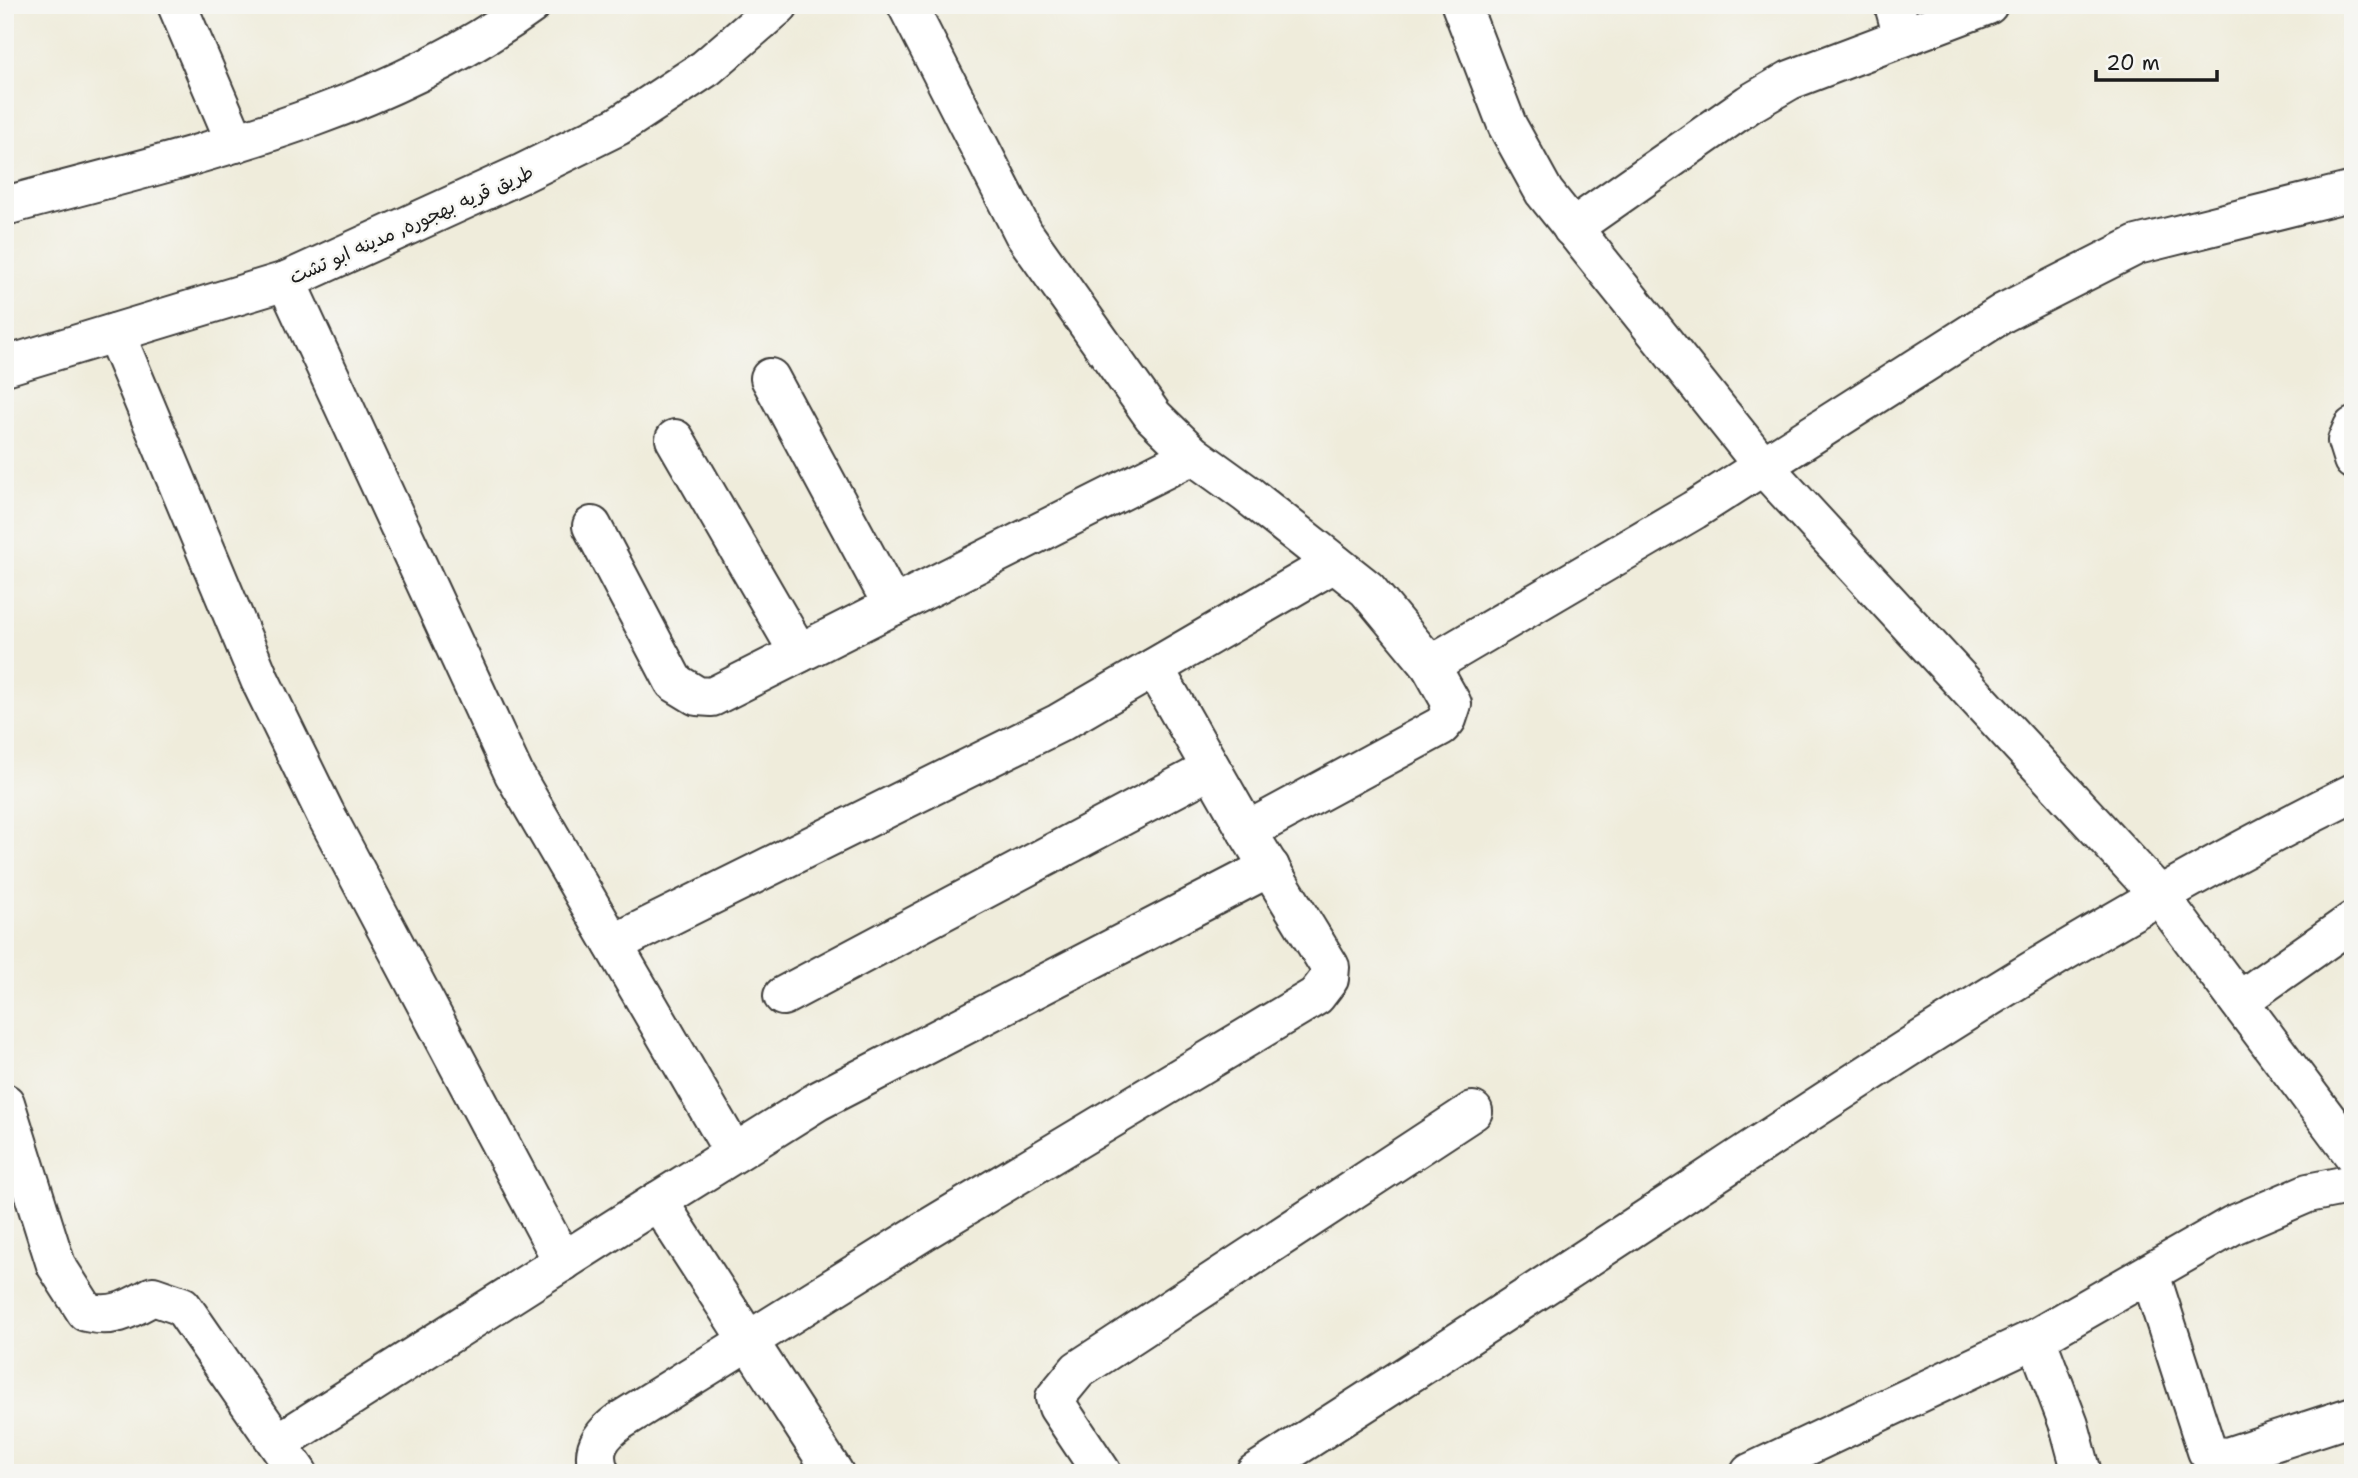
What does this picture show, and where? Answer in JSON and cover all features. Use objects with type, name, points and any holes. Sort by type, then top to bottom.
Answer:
[{"type":"street","points":[[177,5],[236,143]]},
{"type":"street","points":[[5,205],[236,143],[336,108],[433,64],[531,5]]},
{"type":"street","name":"طريق قريه بهجوره, مدينه ابو تشت","points":[[5,366],[286,281],[523,173],[618,126],[706,68],[779,5]]},
{"type":"street","points":[[907,5],[1024,234],[1153,416],[1193,455],[1367,589],[1430,665],[1452,704],[1447,719],[1441,726],[1247,831]]},
{"type":"street","points":[[1461,5],[1507,125],[1544,192],[1763,467],[2160,896],[2353,1154]]},
{"type":"street","points":[[1572,228],[1749,104],[1899,21],[1988,5]]},
{"type":"street","points":[[1430,665],[1763,467],[2003,313],[2137,245],[2353,191]]},
{"type":"street","points":[[286,281],[514,774],[734,1153]]},
{"type":"street","points":[[115,333],[260,680],[331,825],[563,1262]]},
{"type":"street","points":[[770,378],[893,606]]},
{"type":"street","points":[[2353,426],[2347,441],[2353,460]]},
{"type":"street","points":[[675,439],[799,653]]},
{"type":"street","points":[[592,526],[674,682],[687,691],[712,696],[1193,455]]},
{"type":"street","points":[[613,944],[1059,723],[1334,563]]},
{"type":"street","points":[[600,1473],[596,1464],[597,1446],[602,1433],[924,1231],[1316,996],[1329,979],[1330,967],[1247,831],[1154,668]]},
{"type":"street","points":[[783,996],[1211,769]]},
{"type":"street","points":[[1255,1473],[1935,1029],[2240,849],[2353,793]]},
{"type":"street","points":[[5,1103],[56,1265],[86,1312],[118,1315],[153,1296],[182,1306],[288,1458],[563,1262],[818,1101],[1270,867]]},
{"type":"street","points":[[2239,1001],[2353,921]]},
{"type":"street","points":[[1102,1473],[1058,1407],[1055,1398],[1078,1370],[1473,1111]]},
{"type":"street","points":[[1751,1473],[2036,1338],[2233,1225],[2308,1193],[2353,1184]]},
{"type":"street","points":[[658,1201],[834,1473]]},
{"type":"street","points":[[2150,1274],[2207,1451],[2216,1456],[2268,1459],[2353,1416]]},
{"type":"street","points":[[2036,1338],[2069,1424],[2082,1473]]}]
